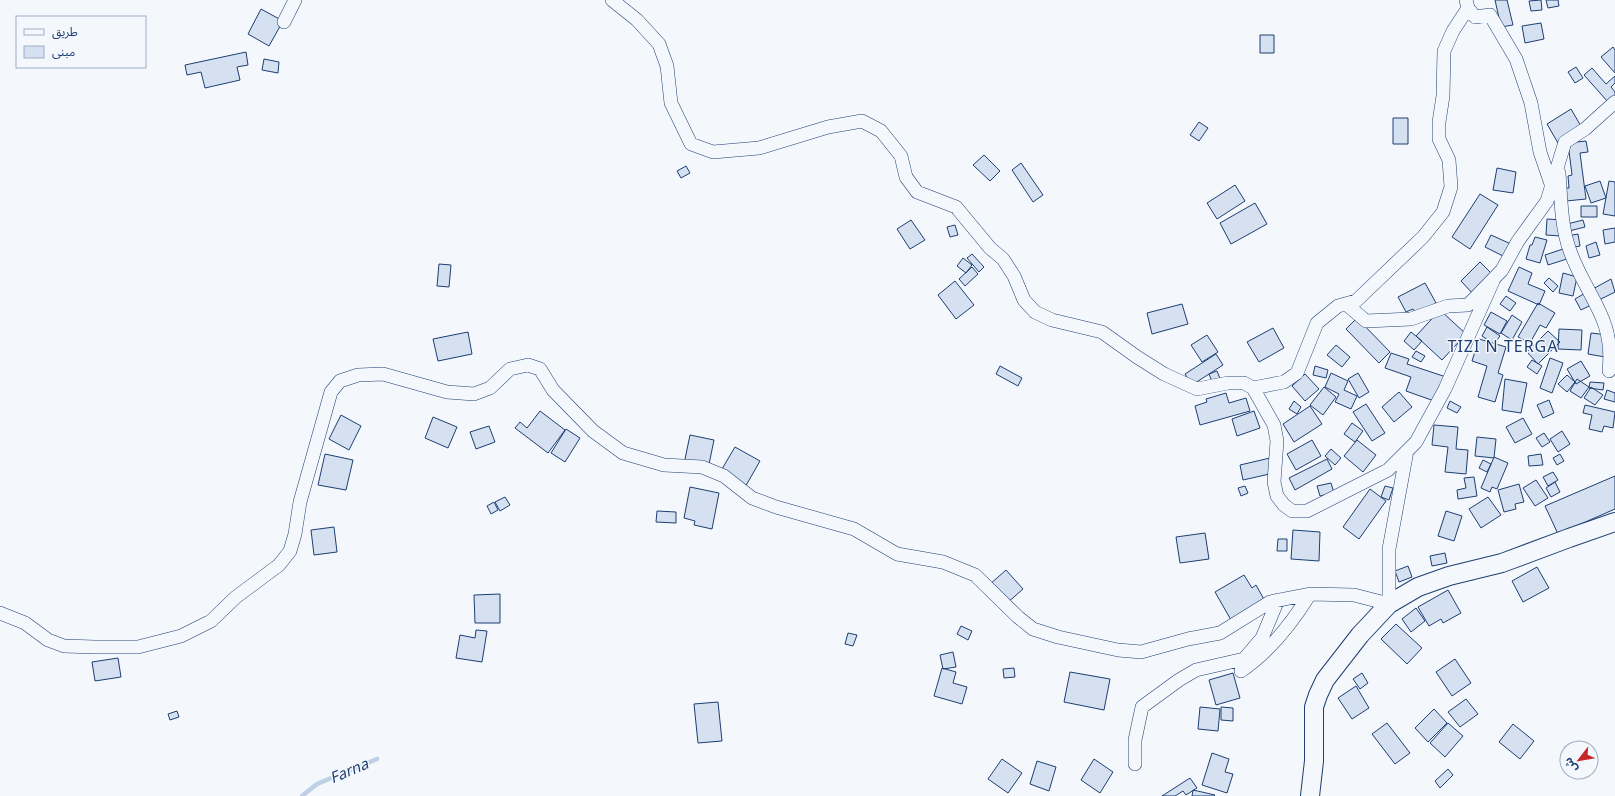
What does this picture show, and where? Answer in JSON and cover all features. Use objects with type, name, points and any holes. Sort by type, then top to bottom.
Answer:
[{"type":"main road","points":[[1310,796],[1314,761],[1314,707],[1318,694],[1325,680],[1360,635],[1389,604],[1418,587],[1449,576],[1502,563],[1615,522]]},
{"type":"street","points":[[284,22],[295,0]]},
{"type":"street","points":[[612,0],[637,20],[659,44],[667,66],[671,102],[691,144],[713,152],[759,148],[828,127],[862,121],[882,131],[901,156],[906,177],[917,192],[956,207],[990,248],[1003,259],[1014,276],[1024,300],[1035,312],[1052,320],[1102,332],[1164,374],[1197,389],[1228,383],[1244,383],[1253,388],[1274,425],[1277,441],[1274,482],[1277,496],[1284,506],[1292,511],[1308,511],[1335,499],[1388,470],[1416,442],[1445,389],[1493,281]]},
{"type":"street","points":[[1253,388],[1284,382],[1297,373],[1317,323],[1338,306],[1356,301],[1423,237],[1443,212],[1450,187],[1449,160],[1439,139],[1439,122],[1443,96],[1444,51],[1467,4]]},
{"type":"street","points":[[1467,4],[1475,17],[1490,15],[1516,59],[1531,103],[1540,152],[1552,187]]},
{"type":"street","points":[[1346,304],[1366,321],[1412,319],[1448,306],[1468,305],[1493,281],[1502,270],[1518,241],[1547,201],[1565,142],[1585,129],[1615,102]]},
{"type":"street","points":[[1558,166],[1562,209],[1569,249],[1578,272],[1602,313],[1609,332],[1611,353],[1610,371]]},
{"type":"street","points":[[0,613],[25,623],[48,640],[64,646],[138,647],[181,636],[211,621],[236,598],[279,565],[290,551],[295,534],[300,502],[314,456],[323,414],[331,392],[340,382],[358,375],[383,374],[447,392],[474,394],[490,388],[510,369],[528,365],[540,369],[553,390],[593,431],[623,452],[664,465],[702,467],[724,476],[752,498],[776,507],[854,529],[897,554],[943,562],[975,575],[1018,617],[1033,629],[1110,648],[1141,652],[1188,639],[1220,633],[1270,602],[1278,600],[1310,594],[1354,595],[1389,604],[1389,549],[1407,451]]},
{"type":"street","points":[[1241,671],[1257,660],[1275,641],[1310,594]]},
{"type":"street","points":[[1135,764],[1135,740],[1142,707],[1179,680],[1196,670],[1228,664],[1244,658],[1262,638],[1278,600]]},
{"type":"building","points":[[1495,0],[1507,0],[1513,25],[1501,27]]},
{"type":"building","points":[[1541,0],[1542,10],[1531,11],[1529,1]]},
{"type":"building","points":[[1546,0],[1558,0],[1559,6],[1548,8]]},
{"type":"building","points":[[261,9],[283,21],[269,46],[248,34]]},
{"type":"building","points":[[1541,23],[1544,39],[1525,43],[1522,26]]},
{"type":"building","points":[[1260,35],[1274,35],[1274,53],[1260,53]]},
{"type":"building","points":[[1613,47],[1615,50],[1615,73],[1601,57]]},
{"type":"building","points":[[246,52],[248,65],[237,67],[240,80],[205,88],[201,72],[187,75],[185,65]]},
{"type":"building","points":[[264,59],[279,62],[278,73],[262,70]]},
{"type":"building","points":[[1576,67],[1583,78],[1575,83],[1568,72]]},
{"type":"building","points":[[1592,68],[1606,84],[1615,76],[1615,83],[1611,87],[1615,92],[1615,96],[1608,102],[1584,75]]},
{"type":"building","points":[[1571,109],[1582,128],[1558,143],[1547,124]]},
{"type":"building","points":[[1393,118],[1408,118],[1408,144],[1393,144]]},
{"type":"building","points":[[1199,122],[1208,128],[1199,141],[1190,135]]},
{"type":"building","points":[[1586,141],[1588,152],[1580,153],[1586,199],[1566,201],[1564,188],[1569,188],[1568,176],[1572,175],[1568,143]]},
{"type":"building","points":[[984,155],[1000,171],[990,181],[973,165]]},
{"type":"building","points":[[1021,163],[1043,195],[1033,202],[1012,170]]},
{"type":"building","points":[[686,166],[690,173],[681,178],[677,171]]},
{"type":"building","points":[[1497,168],[1516,172],[1513,193],[1493,190]]},
{"type":"building","points":[[1600,181],[1606,198],[1591,203],[1585,186]]},
{"type":"building","points":[[1609,181],[1615,182],[1615,216],[1603,214]]},
{"type":"building","points":[[1235,185],[1245,201],[1217,219],[1207,203]]},
{"type":"building","points":[[1480,194],[1498,205],[1470,249],[1452,237]]},
{"type":"building","points":[[1255,203],[1267,224],[1231,244],[1220,223]]},
{"type":"building","points":[[1581,206],[1597,206],[1597,217],[1581,217]]},
{"type":"building","points":[[1547,219],[1562,220],[1561,236],[1546,235]]},
{"type":"building","points":[[911,220],[925,240],[910,249],[897,229]]},
{"type":"building","points":[[1583,220],[1585,227],[1569,231],[1567,224]]},
{"type":"building","points":[[955,225],[958,235],[950,237],[947,227]]},
{"type":"building","points":[[1615,228],[1615,242],[1605,244],[1603,230]]},
{"type":"building","points":[[1578,234],[1580,246],[1570,248],[1568,236]]},
{"type":"building","points":[[1491,235],[1511,244],[1505,257],[1485,247]]},
{"type":"building","points":[[1535,237],[1547,240],[1540,263],[1526,259],[1530,245],[1532,245]]},
{"type":"building","points":[[1596,242],[1600,255],[1589,258],[1586,246]]},
{"type":"building","points":[[1566,248],[1570,258],[1548,265],[1545,255]]},
{"type":"building","points":[[972,254],[984,267],[979,272],[967,258]]},
{"type":"building","points":[[963,258],[972,265],[966,273],[957,266]]},
{"type":"building","points":[[1480,262],[1494,276],[1474,295],[1461,281]]},
{"type":"building","points":[[439,264],[451,265],[449,287],[437,286]]},
{"type":"building","points":[[972,267],[978,274],[965,286],[959,279]]},
{"type":"building","points":[[1519,267],[1532,273],[1528,284],[1545,291],[1539,305],[1508,291]]},
{"type":"building","points":[[1563,273],[1577,277],[1573,296],[1559,293]]},
{"type":"building","points":[[1549,278],[1558,286],[1553,292],[1544,283]]},
{"type":"building","points":[[1611,279],[1615,292],[1597,301],[1591,290]]},
{"type":"building","points":[[955,281],[974,305],[956,319],[938,295]]},
{"type":"building","points":[[1425,283],[1436,303],[1416,314],[1413,309],[1406,312],[1398,297]]},
{"type":"building","points":[[1587,292],[1593,304],[1581,310],[1575,299]]},
{"type":"building","points":[[1506,296],[1516,303],[1510,311],[1500,304]]},
{"type":"building","points":[[1538,303],[1555,313],[1546,328],[1540,325],[1530,343],[1518,337]]},
{"type":"building","points":[[1182,304],[1188,324],[1152,334],[1147,313]]},
{"type":"building","points":[[1440,310],[1466,334],[1442,360],[1416,336]]},
{"type":"building","points":[[1491,312],[1507,321],[1500,334],[1484,325]]},
{"type":"building","points":[[1512,315],[1522,322],[1512,340],[1501,333]]},
{"type":"building","points":[[1357,318],[1390,352],[1379,363],[1346,329]]},
{"type":"building","points":[[1487,327],[1500,336],[1494,344],[1482,336]]},
{"type":"building","points":[[1273,328],[1284,348],[1259,362],[1247,342]]},
{"type":"building","points":[[1559,329],[1582,330],[1581,350],[1558,349]]},
{"type":"building","points":[[1548,331],[1560,342],[1538,364],[1527,352]]},
{"type":"building","points":[[468,332],[472,354],[438,361],[433,339]]},
{"type":"building","points":[[1411,332],[1422,341],[1414,350],[1404,341]]},
{"type":"building","points":[[1591,333],[1608,335],[1605,357],[1588,354]]},
{"type":"building","points":[[1207,335],[1218,352],[1202,362],[1191,345]]},
{"type":"building","points":[[1479,339],[1506,347],[1498,373],[1503,375],[1495,402],[1478,397],[1487,366],[1472,361]]},
{"type":"building","points":[[1336,345],[1350,357],[1342,367],[1327,355]]},
{"type":"building","points":[[1416,351],[1425,356],[1421,362],[1412,357]]},
{"type":"building","points":[[1391,353],[1409,359],[1407,364],[1446,377],[1437,402],[1406,391],[1411,377],[1385,368]]},
{"type":"building","points":[[1216,354],[1223,365],[1192,385],[1185,374]]},
{"type":"building","points":[[1550,358],[1563,363],[1552,393],[1540,388]]},
{"type":"building","points":[[1532,360],[1542,366],[1537,374],[1527,367]]},
{"type":"building","points":[[1581,361],[1590,376],[1576,384],[1567,369]]},
{"type":"building","points":[[1000,366],[1022,378],[1018,386],[996,374]]},
{"type":"building","points":[[1315,366],[1328,370],[1326,378],[1313,375]]},
{"type":"building","points":[[1217,371],[1221,381],[1213,384],[1209,374]]},
{"type":"building","points":[[1331,373],[1348,381],[1344,390],[1357,396],[1351,409],[1335,402],[1339,394],[1325,387]]},
{"type":"building","points":[[1358,373],[1369,392],[1359,398],[1348,379]]},
{"type":"building","points":[[1305,374],[1319,389],[1305,401],[1292,386]]},
{"type":"building","points":[[1567,375],[1575,382],[1567,392],[1558,384]]},
{"type":"building","points":[[1505,379],[1527,383],[1521,413],[1502,410]]},
{"type":"building","points":[[1577,379],[1589,387],[1581,398],[1570,391]]},
{"type":"building","points":[[1590,382],[1604,383],[1603,390],[1589,388]]},
{"type":"building","points":[[1324,387],[1336,397],[1323,415],[1310,405]]},
{"type":"building","points":[[1591,387],[1603,395],[1595,405],[1584,398]]},
{"type":"building","points":[[1607,390],[1615,393],[1615,402],[1604,399]]},
{"type":"building","points":[[1399,392],[1412,407],[1394,422],[1382,407]]},
{"type":"building","points":[[1226,393],[1229,403],[1246,398],[1250,411],[1200,425],[1195,406],[1207,402],[1206,399]]},
{"type":"building","points":[[1549,400],[1554,413],[1543,418],[1537,405]]},
{"type":"building","points":[[1294,401],[1301,407],[1297,414],[1289,409]]},
{"type":"building","points":[[1450,401],[1461,407],[1457,413],[1447,408]]},
{"type":"building","points":[[1366,404],[1385,433],[1372,441],[1353,412]]},
{"type":"building","points":[[1585,405],[1615,412],[1613,428],[1604,426],[1602,432],[1589,429],[1592,415],[1583,413]]},
{"type":"building","points":[[1310,406],[1322,424],[1294,442],[1283,424]]},
{"type":"building","points":[[540,411],[565,430],[548,453],[515,428],[520,422],[527,428]]},
{"type":"building","points":[[1254,411],[1260,428],[1237,436],[1232,419]]},
{"type":"building","points":[[341,415],[361,426],[349,450],[329,439]]},
{"type":"building","points":[[433,417],[457,427],[448,448],[425,438]]},
{"type":"building","points":[[1523,418],[1532,434],[1515,443],[1506,427]]},
{"type":"building","points":[[1352,423],[1363,431],[1355,442],[1344,434]]},
{"type":"building","points":[[1434,425],[1458,427],[1456,449],[1468,450],[1466,474],[1445,472],[1448,447],[1432,445]]},
{"type":"building","points":[[489,426],[495,442],[476,449],[470,432]]},
{"type":"building","points":[[566,429],[580,438],[565,462],[551,453]]},
{"type":"building","points":[[1562,431],[1570,444],[1558,452],[1550,439]]},
{"type":"building","points":[[1544,433],[1550,442],[1542,447],[1536,438]]},
{"type":"building","points":[[690,435],[714,440],[708,469],[684,464]]},
{"type":"building","points":[[1477,437],[1496,439],[1494,458],[1475,456]]},
{"type":"building","points":[[1312,440],[1321,456],[1296,470],[1287,454]]},
{"type":"building","points":[[1357,440],[1376,455],[1363,472],[1344,456]]},
{"type":"building","points":[[735,447],[760,461],[744,489],[719,474]]},
{"type":"building","points":[[1331,449],[1341,458],[1335,465],[1325,456]]},
{"type":"building","points":[[325,454],[353,460],[346,490],[318,485]]},
{"type":"building","points":[[1541,454],[1543,465],[1529,466],[1528,456]]},
{"type":"building","points":[[1560,454],[1564,461],[1557,465],[1553,458]]},
{"type":"building","points":[[1494,457],[1508,463],[1497,489],[1492,487],[1490,492],[1481,488]]},
{"type":"building","points":[[1270,458],[1274,473],[1243,480],[1240,465]]},
{"type":"building","points":[[1327,459],[1332,469],[1295,490],[1289,478]]},
{"type":"building","points":[[1483,460],[1491,464],[1487,472],[1479,468]]},
{"type":"building","points":[[1553,472],[1558,480],[1548,486],[1543,477]]},
{"type":"building","points":[[1615,476],[1615,509],[1558,534],[1545,506]]},
{"type":"building","points":[[1474,477],[1477,496],[1458,499],[1457,490],[1466,488],[1464,478]]},
{"type":"building","points":[[1536,480],[1548,498],[1535,506],[1523,488]]},
{"type":"building","points":[[1555,482],[1560,492],[1551,497],[1546,488]]},
{"type":"building","points":[[1331,483],[1334,493],[1320,496],[1317,486]]},
{"type":"building","points":[[1519,484],[1524,502],[1515,504],[1516,509],[1504,512],[1498,490]]},
{"type":"building","points":[[1245,486],[1248,493],[1241,496],[1238,488]]},
{"type":"building","points":[[1385,486],[1393,488],[1389,500],[1381,497]]},
{"type":"building","points":[[690,487],[719,493],[712,529],[694,525],[695,521],[684,518]]},
{"type":"building","points":[[1370,489],[1386,501],[1359,539],[1343,527]]},
{"type":"building","points":[[505,497],[510,505],[500,511],[495,502]]},
{"type":"building","points":[[1488,497],[1501,515],[1481,528],[1469,509]]},
{"type":"building","points":[[494,502],[498,510],[491,514],[487,506]]},
{"type":"building","points":[[657,511],[676,512],[676,523],[656,522]]},
{"type":"building","points":[[1446,511],[1462,516],[1454,541],[1438,536]]},
{"type":"building","points":[[334,527],[337,552],[314,555],[311,530]]},
{"type":"building","points":[[1293,530],[1320,532],[1319,561],[1291,559]]},
{"type":"building","points":[[1205,533],[1209,559],[1180,563],[1176,537]]},
{"type":"building","points":[[1278,539],[1287,539],[1287,551],[1277,551]]},
{"type":"building","points":[[1445,553],[1447,563],[1432,566],[1430,556]]},
{"type":"building","points":[[1408,566],[1412,577],[1399,582],[1395,571]]},
{"type":"building","points":[[1537,567],[1549,588],[1523,602],[1512,581]]},
{"type":"building","points":[[1006,570],[1023,589],[1006,604],[989,585]]},
{"type":"building","points":[[1244,575],[1252,588],[1256,585],[1265,601],[1231,620],[1215,592]]},
{"type":"building","points":[[1448,590],[1461,613],[1443,623],[1441,619],[1429,626],[1418,607]]},
{"type":"building","points":[[500,594],[500,623],[475,623],[474,595]]},
{"type":"building","points":[[1416,608],[1425,621],[1411,632],[1402,619]]},
{"type":"building","points":[[1396,624],[1422,648],[1407,664],[1381,639]]},
{"type":"building","points":[[961,626],[972,631],[968,640],[957,634]]},
{"type":"building","points":[[476,630],[487,631],[482,662],[456,658],[460,635],[475,638]]},
{"type":"building","points":[[848,633],[857,635],[853,646],[845,644]]},
{"type":"building","points":[[953,652],[956,667],[943,669],[940,655]]},
{"type":"building","points":[[118,658],[121,677],[95,681],[92,662]]},
{"type":"building","points":[[1455,659],[1471,683],[1452,696],[1436,672]]},
{"type":"building","points":[[942,668],[956,672],[953,683],[967,687],[962,704],[934,696]]},
{"type":"building","points":[[1014,668],[1015,677],[1004,678],[1003,669]]},
{"type":"building","points":[[1070,672],[1110,679],[1104,710],[1064,702]]},
{"type":"building","points":[[1233,673],[1240,698],[1216,705],[1209,680]]},
{"type":"building","points":[[1362,673],[1368,683],[1360,689],[1353,679]]},
{"type":"building","points":[[1356,686],[1369,708],[1352,719],[1338,698]]},
{"type":"building","points":[[1466,699],[1478,714],[1460,727],[1448,712]]},
{"type":"building","points":[[718,702],[722,741],[698,743],[694,704]]},
{"type":"building","points":[[1200,707],[1220,709],[1218,731],[1198,729]]},
{"type":"building","points":[[1221,707],[1233,708],[1233,721],[1221,720]]},
{"type":"building","points":[[1434,709],[1447,723],[1428,742],[1415,728]]},
{"type":"building","points":[[177,711],[179,717],[170,720],[168,714]]},
{"type":"building","points":[[1387,723],[1410,753],[1395,764],[1372,734]]},
{"type":"building","points":[[1448,723],[1463,736],[1445,757],[1430,743]]},
{"type":"building","points":[[1513,724],[1534,741],[1520,759],[1499,742]]},
{"type":"building","points":[[1212,753],[1229,759],[1225,772],[1233,774],[1227,793],[1202,785]]},
{"type":"building","points":[[1002,759],[1022,773],[1008,793],[988,779]]},
{"type":"building","points":[[1094,759],[1113,772],[1100,793],[1081,780]]},
{"type":"building","points":[[1037,761],[1056,767],[1049,791],[1030,784]]},
{"type":"building","points":[[1448,769],[1453,775],[1440,788],[1435,781]]},
{"type":"building","points":[[1190,778],[1197,788],[1186,795],[1183,791],[1175,796],[1162,796]]},
{"type":"building","points":[[1193,790],[1215,795],[1192,796]]},
{"type":"waterway","name":"Farna","points":[[302,796],[317,784],[377,759]]},
{"type":"district","name":"TIZI N TERGA","points":[[1503,346]]}]
